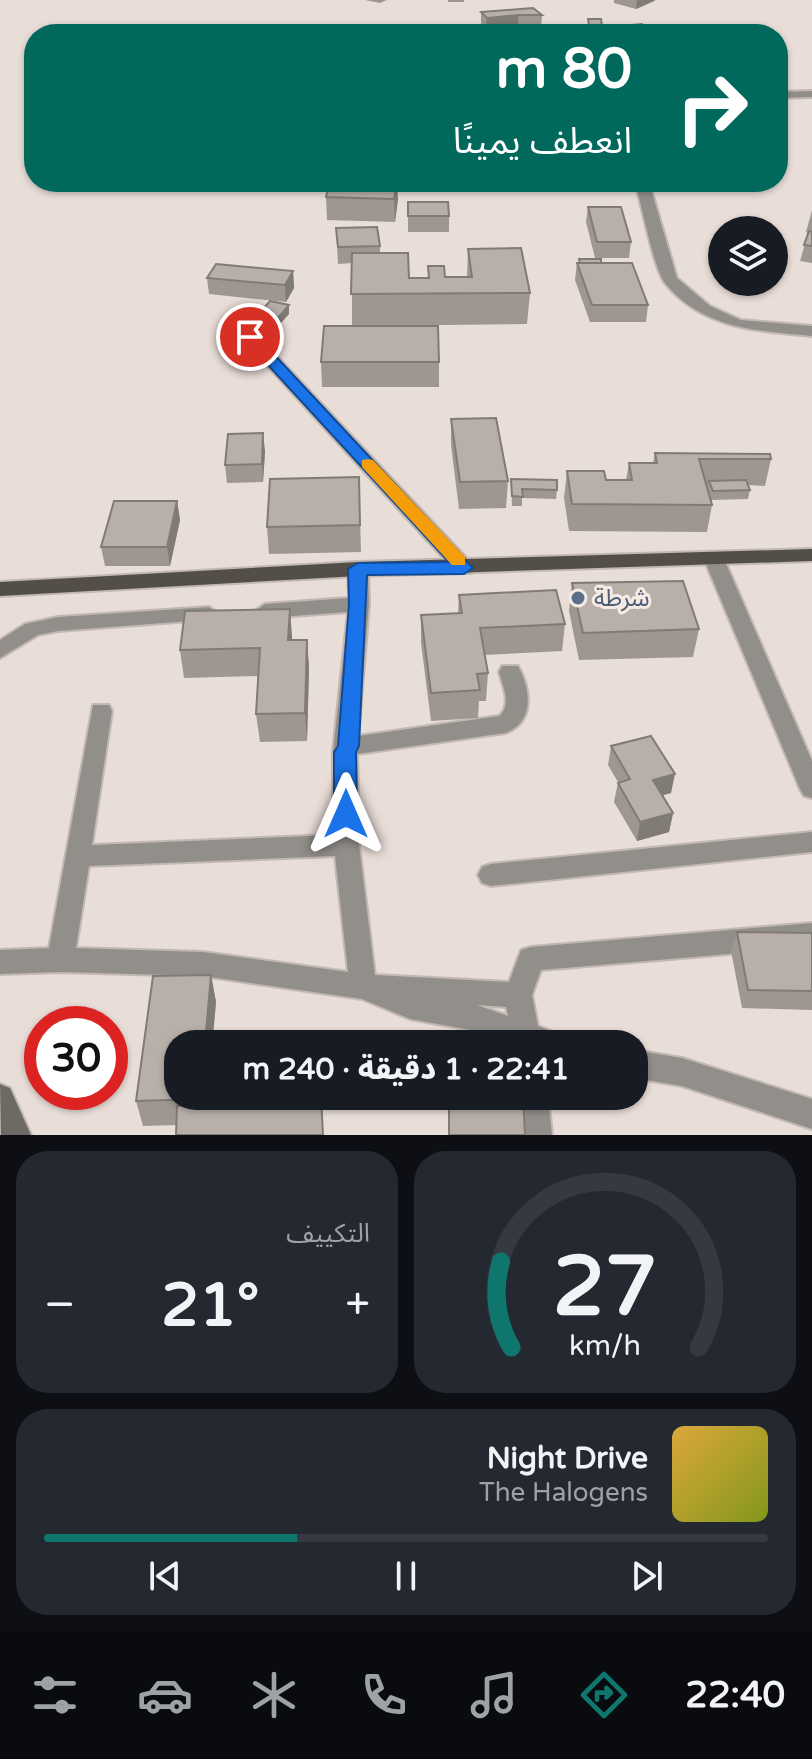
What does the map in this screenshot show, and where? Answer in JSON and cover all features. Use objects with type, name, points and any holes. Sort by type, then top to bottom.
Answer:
[{"type":"main road","points":[[0,589],[358,569],[812,555]]},
{"type":"main road","points":[[0,1098],[16,1135]]},
{"type":"street","points":[[788,95],[812,94]]},
{"type":"street","points":[[645,192],[670,280],[705,309],[738,324],[812,331]]},
{"type":"street","points":[[250,337],[464,568]]},
{"type":"street","points":[[714,559],[801,744],[812,789]]},
{"type":"street","points":[[358,569],[359,604],[348,746],[345,752],[346,845],[363,987]]},
{"type":"street","points":[[0,650],[32,629],[58,624],[359,604]]},
{"type":"street","points":[[348,746],[505,724],[517,714],[519,706],[510,672]]},
{"type":"street","points":[[61,960],[101,711]]},
{"type":"street","points":[[491,875],[812,842]]},
{"type":"street","points":[[80,856],[346,845]]},
{"type":"street","points":[[531,1030],[518,995],[531,959],[812,935]]},
{"type":"street","points":[[0,962],[61,960],[203,964],[363,987],[518,995]]},
{"type":"street","points":[[363,987],[410,1006],[476,1018],[506,1030]]},
{"type":"street","points":[[648,1066],[682,1072],[812,1114]]},
{"type":"street","points":[[534,1110],[537,1135]]},
{"type":"building","points":[[533,8],[542,15],[487,18],[481,12]]},
{"type":"building","points":[[588,19],[601,19],[602,24],[589,24]]},
{"type":"building","points":[[327,192],[395,192],[394,199],[326,197]]},
{"type":"building","points":[[408,202],[448,202],[449,216],[408,216]]},
{"type":"building","points":[[588,207],[621,207],[631,242],[597,242]]},
{"type":"building","points":[[377,227],[380,246],[338,247],[336,228]]},
{"type":"building","points":[[809,231],[812,232],[812,246],[804,245]]},
{"type":"building","points":[[521,248],[530,293],[351,294],[352,253],[408,253],[409,278],[429,278],[428,266],[444,266],[445,277],[472,277],[468,249]]},
{"type":"building","points":[[579,259],[601,259],[601,263],[580,263]]},
{"type":"building","points":[[577,263],[632,263],[648,305],[592,305]]},
{"type":"building","points":[[216,264],[293,271],[285,285],[207,278]]},
{"type":"building","points":[[270,301],[289,305],[278,318],[258,314]]},
{"type":"building","points":[[324,326],[438,326],[439,362],[321,362]]},
{"type":"building","points":[[496,418],[508,481],[460,482],[451,419]]},
{"type":"building","points":[[263,433],[262,464],[225,465],[228,434]]},
{"type":"building","points":[[655,453],[770,454],[771,459],[699,459],[712,505],[572,504],[567,471],[604,471],[606,480],[632,480],[629,463],[657,463]]},
{"type":"building","points":[[359,477],[360,525],[267,527],[270,479]]},
{"type":"building","points":[[511,479],[557,480],[557,490],[522,489],[523,497],[512,496]]},
{"type":"building","points":[[746,480],[750,490],[713,491],[709,481]]},
{"type":"building","points":[[114,501],[177,501],[167,547],[101,547]]},
{"type":"building","points":[[683,581],[699,629],[583,633],[572,583]]},
{"type":"building","points":[[556,590],[565,624],[480,628],[488,673],[477,674],[480,690],[431,693],[421,615],[462,613],[459,595]]},
{"type":"building","points":[[290,609],[288,640],[307,640],[305,713],[256,714],[260,648],[180,650],[185,611]]},
{"type":"building","points":[[651,736],[675,774],[653,780],[673,813],[640,822],[618,783],[630,779],[611,746]]},
{"type":"building","points":[[737,932],[812,933],[812,991],[748,990]]},
{"type":"building","points":[[211,975],[206,1030],[164,1030],[164,1100],[136,1101],[153,976]]},
{"type":"building","points":[[177,1110],[322,1110],[323,1135],[176,1135]]},
{"type":"building","points":[[449,1110],[524,1110],[525,1135],[449,1135]]},
{"type":"slow traffic","points":[[368,464],[458,561]]},
{"type":"place","name":"شرطة","points":[[578,598]]},
{"type":"route","points":[[250,337],[464,568],[358,569],[359,604],[348,746],[345,752],[346,814]]}]
